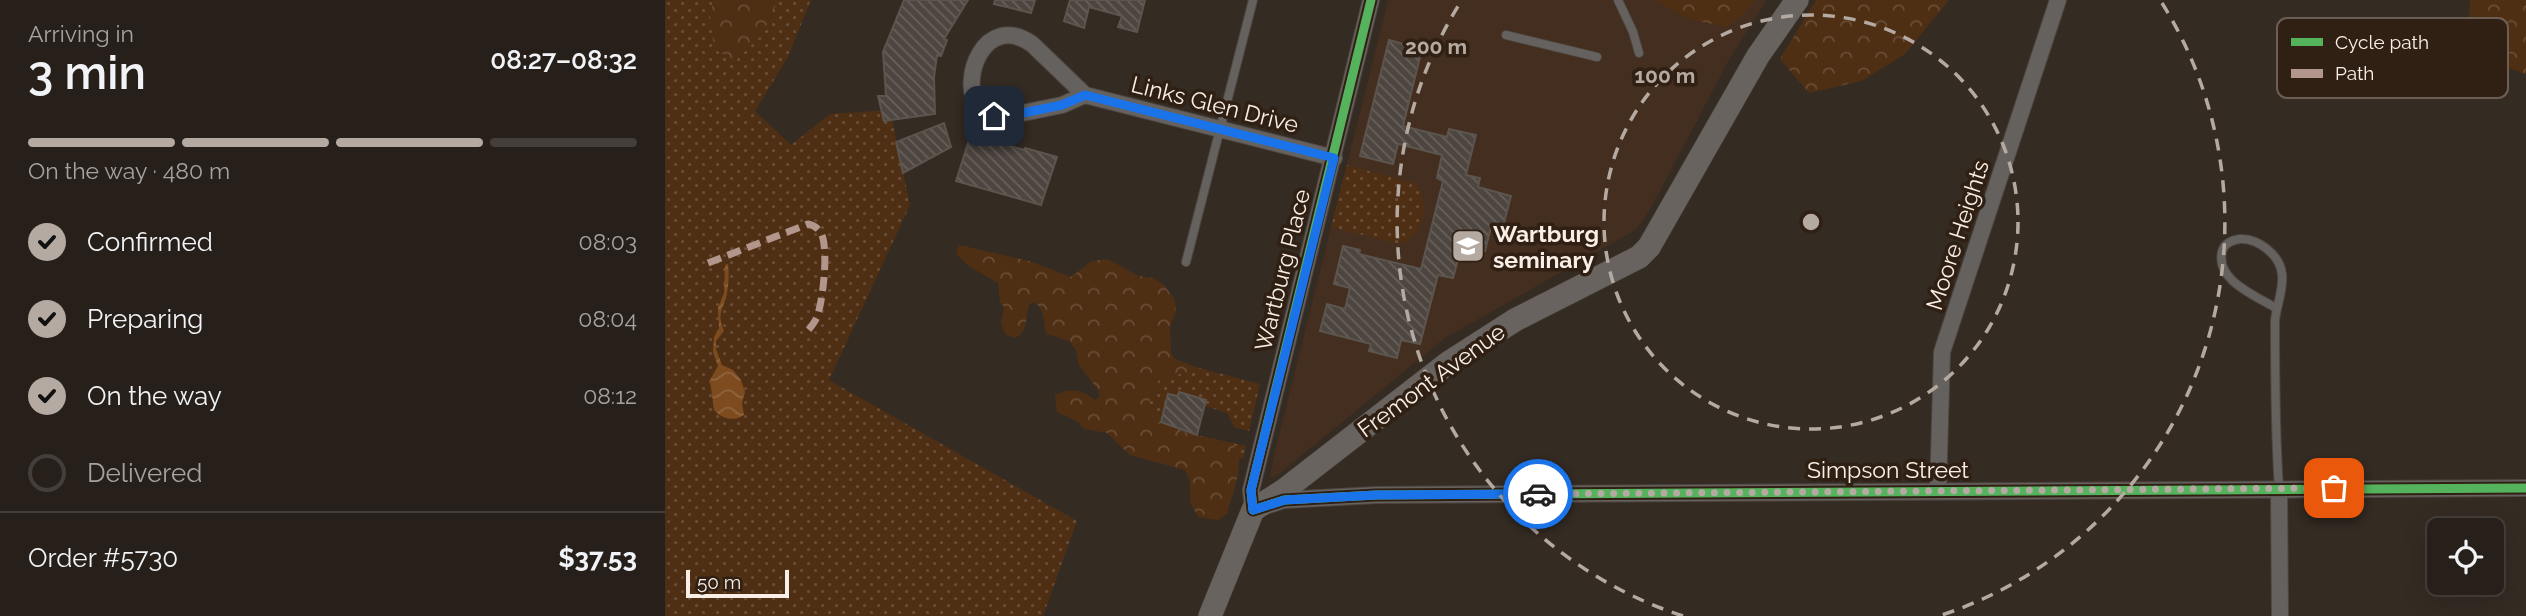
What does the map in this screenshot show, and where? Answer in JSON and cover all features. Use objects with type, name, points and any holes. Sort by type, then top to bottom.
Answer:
[{"type":"main road","name":"Fremont Avenue","points":[[1253,510],[1283,491],[1448,363],[1515,320],[1639,257],[1649,247],[1758,56],[1797,0]]},
{"type":"main road","points":[[1210,616],[1253,510]]},
{"type":"street","name":"Wartburg Place","points":[[1253,510],[1251,490],[1371,0]]},
{"type":"street","name":"Moore Heights","points":[[1938,491],[1943,352],[2058,0]]},
{"type":"street","points":[[1011,34],[1032,44],[1085,95],[1062,105],[1003,117],[994,116],[976,104],[972,85],[981,52],[995,37],[1011,34]]},
{"type":"street","name":"Links Glen Drive","points":[[1085,95],[1334,158]]},
{"type":"street","points":[[2280,488],[2280,616]]},
{"type":"street","name":"Simpson Street","points":[[1253,510],[1285,500],[1376,495],[2526,488]]},
{"type":"lane","points":[[1186,262],[1253,0]]},
{"type":"lane","points":[[1618,0],[1630,24],[1639,52]]},
{"type":"lane","points":[[1506,35],[1597,57]]},
{"type":"lane","points":[[2276,308],[2227,276],[2221,262],[2224,247],[2231,240],[2250,239],[2264,247],[2277,260],[2282,275],[2280,298],[2276,308],[2276,447],[2280,488]]},
{"type":"shaded area","name":"Wartburg seminary","points":[[1388,0],[1767,0],[1730,58],[1650,210],[1636,230],[1445,338],[1274,478],[1270,476],[1275,451]]},
{"type":"green space","points":[[665,0],[811,0],[788,57],[755,111],[791,145],[830,114],[890,110],[910,205],[829,380],[1077,521],[1043,616],[665,616]]},
{"type":"green space","points":[[714,0],[778,0],[762,35],[735,61],[714,49],[710,16]]},
{"type":"green space","points":[[1655,0],[1754,0],[1744,14],[1727,27],[1688,19]]},
{"type":"green space","points":[[1816,0],[1949,0],[1905,54],[1862,81],[1809,93],[1780,59]]},
{"type":"green space","points":[[2470,0],[2526,0],[2526,74],[2508,68],[2508,18],[2469,18]]},
{"type":"green space","points":[[1347,165],[1417,184],[1424,210],[1414,234],[1399,244],[1331,227]]},
{"type":"green space","points":[[959,245],[1029,261],[1071,277],[1092,261],[1107,259],[1139,276],[1153,278],[1164,285],[1175,300],[1176,311],[1170,327],[1171,352],[1174,358],[1195,367],[1185,373],[1161,378],[1153,390],[1151,410],[1164,427],[1233,445],[1237,451],[1239,468],[1227,514],[1218,520],[1198,517],[1190,502],[1190,482],[1185,470],[1130,455],[1107,433],[1084,429],[1078,422],[1057,412],[1055,395],[1066,391],[1086,394],[1095,400],[1099,397],[1099,391],[1079,365],[1076,350],[1069,341],[1047,334],[1043,313],[1034,302],[1029,305],[1026,324],[1019,336],[1014,338],[1005,334],[1001,322],[1004,307],[1000,302],[998,283],[969,266],[956,254]]},
{"type":"green space","points":[[1142,353],[1260,384],[1249,431],[1234,427],[1227,413],[1205,406],[1206,399],[1179,392],[1178,396],[1168,394],[1161,422],[1180,427],[1180,431],[1246,446],[1243,459],[1124,428]]},
{"type":"water","points":[[728,264],[728,290],[721,315],[724,331],[716,341],[716,349],[722,365],[733,370],[741,380],[745,392],[742,403],[744,415],[732,419],[714,410],[710,380],[718,366],[713,352],[714,337],[719,328],[718,308],[724,293],[725,265]]},
{"type":"building","points":[[904,0],[968,0],[944,39],[947,40],[941,56],[937,55],[934,77],[935,114],[884,121],[878,96],[886,96],[883,52]]},
{"type":"building","points":[[995,0],[1035,0],[1031,13],[994,4]]},
{"type":"building","points":[[1070,0],[1145,0],[1137,32],[1118,27],[1122,16],[1089,7],[1084,28],[1064,21]]},
{"type":"building","name":"Wartburg seminary","points":[[1389,40],[1422,49],[1403,126],[1447,137],[1449,129],[1476,135],[1466,175],[1480,178],[1478,187],[1511,196],[1502,230],[1491,227],[1485,251],[1462,245],[1453,278],[1438,275],[1420,344],[1401,340],[1397,358],[1369,351],[1371,344],[1320,331],[1327,304],[1345,309],[1350,288],[1334,284],[1343,246],[1360,250],[1359,254],[1421,269],[1443,181],[1437,178],[1442,155],[1398,144],[1393,164],[1360,156]]},
{"type":"building","points":[[944,123],[951,147],[903,173],[896,142]]},
{"type":"building","points":[[971,134],[1057,157],[1041,205],[956,181]]},
{"type":"building","points":[[1179,392],[1206,400],[1197,435],[1161,422],[1168,394],[1178,396]]},
{"type":"marked path","points":[[708,263],[808,224],[817,228],[825,250],[823,287],[817,317],[804,335]]},
{"type":"cycle path","points":[[1371,0],[1251,490],[1253,510],[1284,500],[1376,495],[2526,488]]},
{"type":"way so far","points":[[1538,494],[2334,488]]},
{"type":"place","name":"Wartburg seminary","points":[[1468,246]]},
{"type":"route","points":[[994,116],[1003,117],[1062,105],[1085,95],[1334,158],[1251,490],[1253,510],[1285,500],[1376,495],[1538,494]]}]
